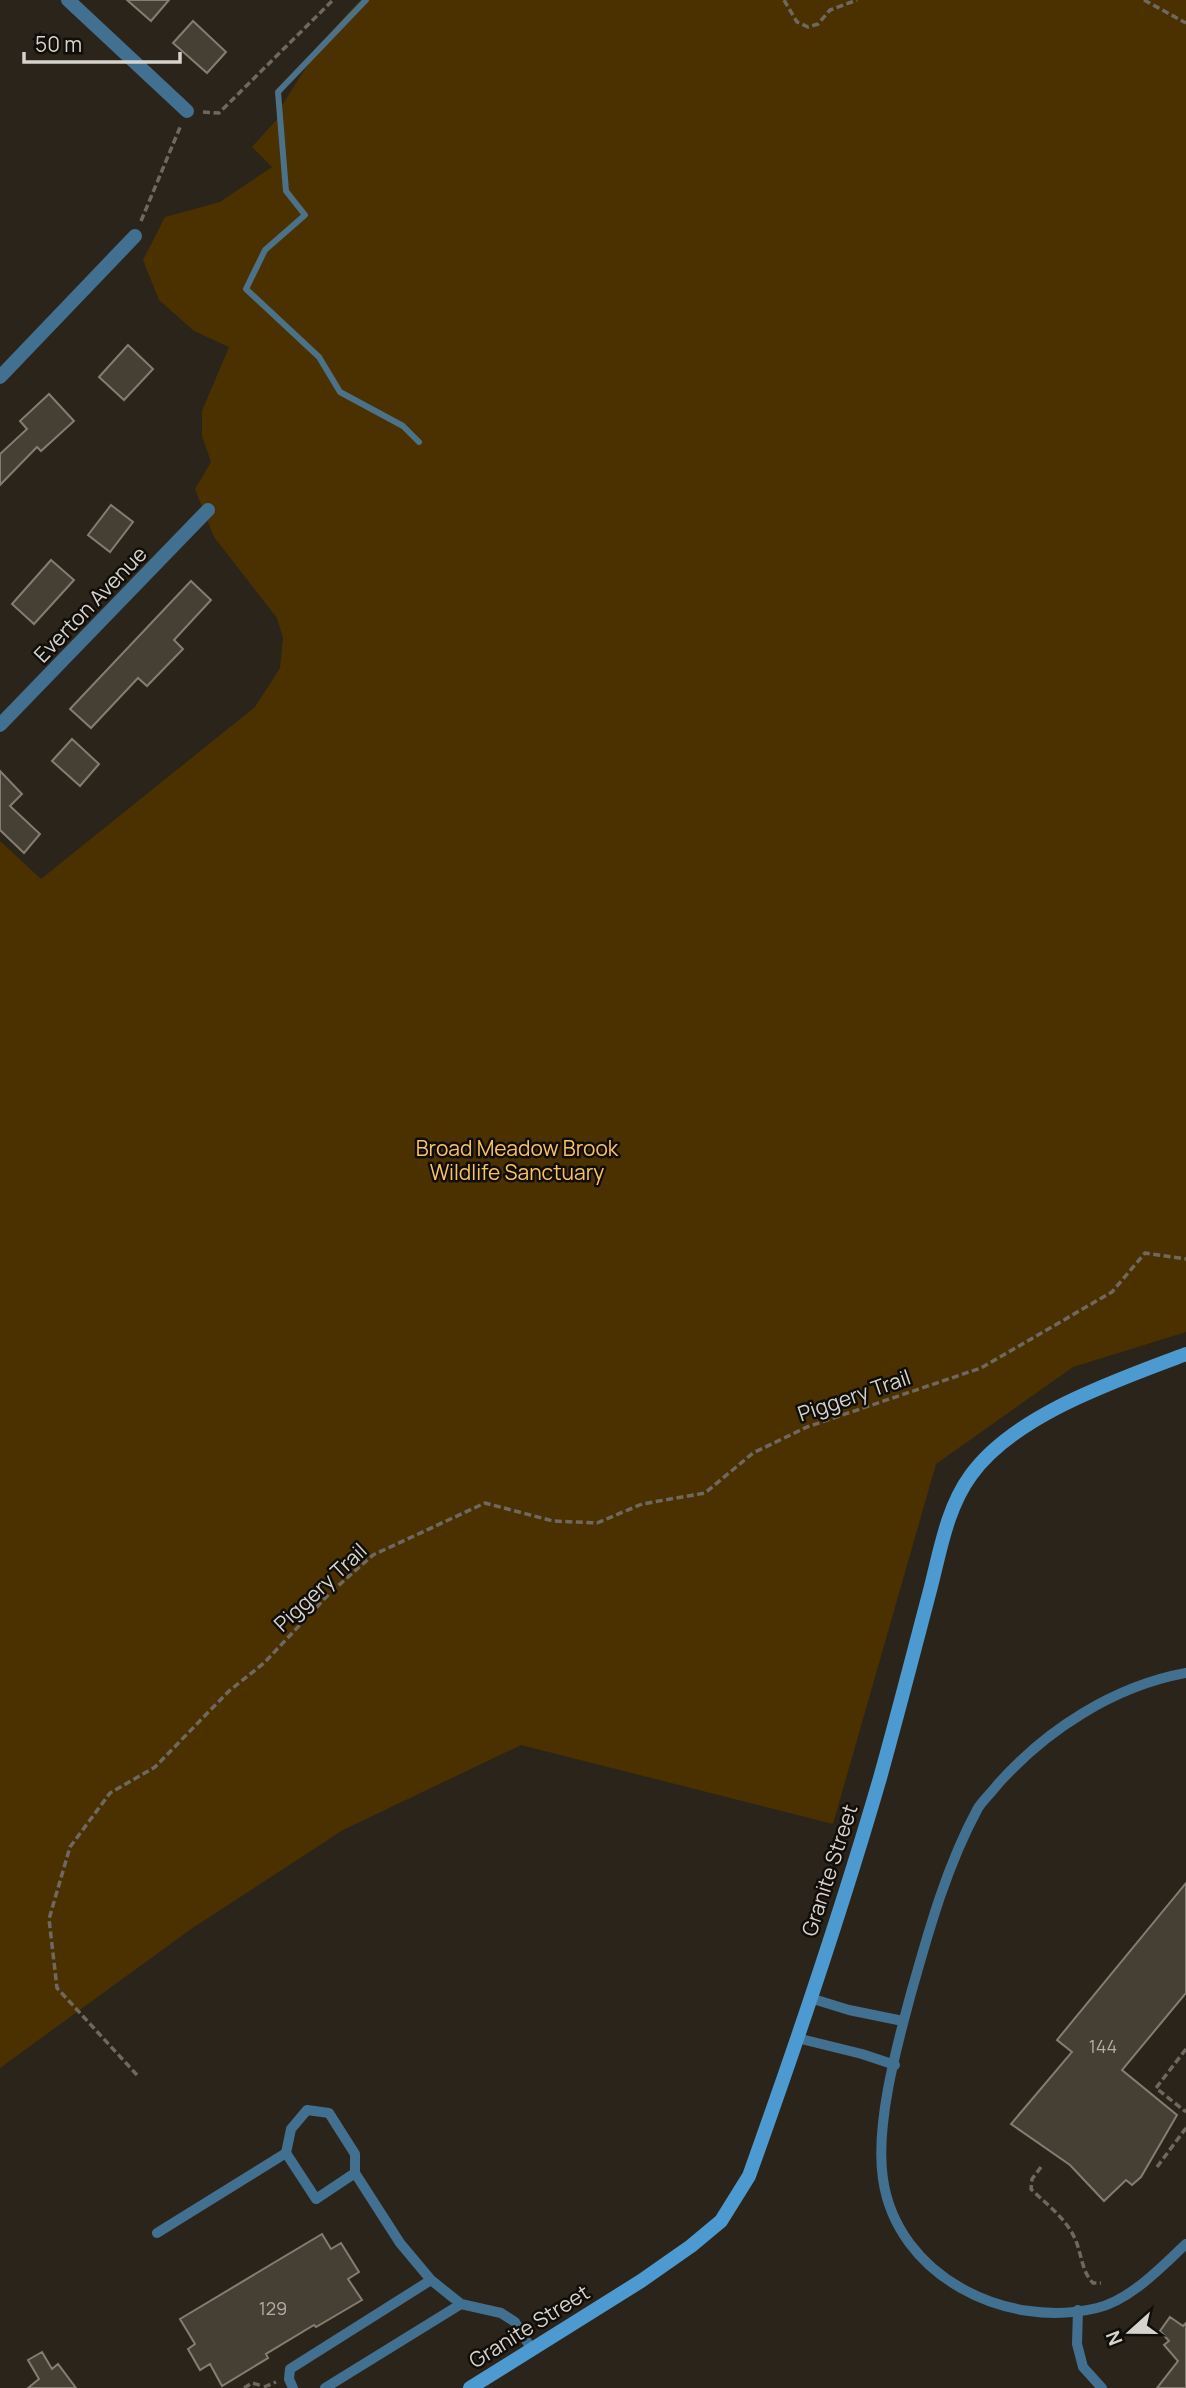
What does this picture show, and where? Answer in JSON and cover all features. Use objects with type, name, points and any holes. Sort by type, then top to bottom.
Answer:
[{"type":"street","points":[[68,0],[187,111]]},
{"type":"street","points":[[0,377],[135,236]]},
{"type":"street","name":"Everton Avenue","points":[[0,725],[208,510]]},
{"type":"street","name":"Granite Street","points":[[470,2388],[641,2281],[721,2221],[749,2176],[797,2038],[880,1778],[948,1519],[971,1475],[1000,1444],[1043,1416],[1116,1380],[1186,1354]]},
{"type":"lane","points":[[1186,1673],[1120,1693],[1067,1723],[1020,1760],[979,1806],[952,1865],[903,2021],[880,2146],[883,2181],[894,2219],[915,2251],[941,2277],[967,2293],[1014,2308],[1055,2312],[1098,2308],[1144,2283],[1186,2244]]},
{"type":"lane","points":[[810,1998],[849,2010],[903,2021]]},
{"type":"lane","points":[[797,2038],[895,2065]]},
{"type":"lane","points":[[355,2173],[316,2199],[286,2153],[291,2129],[307,2110],[329,2113],[355,2154],[355,2173],[400,2242],[431,2280],[461,2304],[501,2313],[515,2322],[532,2350]]},
{"type":"lane","points":[[157,2233],[286,2153]]},
{"type":"lane","points":[[293,2388],[289,2379],[290,2368],[431,2280]]},
{"type":"lane","points":[[325,2388],[461,2304]]},
{"type":"lane","points":[[1078,2310],[1077,2344],[1083,2367],[1102,2388]]},
{"type":"path","points":[[135,236],[187,111],[219,113],[332,0]]},
{"type":"path","points":[[784,0],[797,22],[808,27],[818,24],[830,10],[857,0]]},
{"type":"path","points":[[1144,0],[1186,23]]},
{"type":"path","name":"Piggery Trail","points":[[137,2075],[57,1988],[49,1919],[70,1847],[110,1793],[155,1767],[210,1710],[264,1663],[330,1593],[373,1556],[485,1503],[553,1521],[597,1523],[642,1504],[705,1493],[753,1453],[807,1427],[981,1368],[1112,1292],[1145,1253],[1186,1259]]},
{"type":"path","points":[[1186,2049],[1156,2088],[1186,2112]]},
{"type":"path","points":[[1157,2167],[1186,2129]]},
{"type":"path","points":[[1041,2167],[1032,2179],[1031,2189],[1062,2218],[1073,2233],[1080,2248],[1086,2276],[1093,2283],[1101,2283]]},
{"type":"path","points":[[244,2388],[252,2383],[265,2388]]},
{"type":"green space","name":"Broad Meadow Brook Wildlife Sanctuary","points":[[361,0],[1186,0],[1186,1332],[1073,1367],[936,1464],[833,1824],[521,1745],[343,1830],[191,1929],[0,2068],[0,841],[41,879],[255,707],[280,668],[283,638],[277,618],[214,537],[195,489],[211,462],[202,436],[202,411],[229,347],[194,331],[159,300],[143,260],[165,217],[220,202],[272,167],[252,147],[279,117],[281,107],[328,37]]},
{"type":"building","points":[[127,0],[169,0],[151,21]]},
{"type":"building","points":[[193,21],[226,52],[207,73],[173,43]]},
{"type":"building","points":[[128,345],[153,369],[124,400],[99,377]]},
{"type":"building","points":[[49,394],[74,421],[41,451],[37,447],[0,485],[0,454],[27,429],[20,421]]},
{"type":"building","points":[[111,505],[133,522],[110,552],[88,535]]},
{"type":"building","points":[[51,560],[74,580],[34,624],[12,604]]},
{"type":"building","points":[[191,581],[211,600],[174,640],[183,649],[147,686],[138,678],[91,728],[70,709]]},
{"type":"building","points":[[72,739],[99,764],[80,786],[52,761]]},
{"type":"building","points":[[0,771],[22,794],[10,806],[40,834],[24,853],[0,830]]},
{"type":"building","points":[[1186,1883],[1186,1993],[1122,2070],[1177,2115],[1141,2177],[1132,2185],[1126,2180],[1104,2201],[1070,2165],[1011,2124],[1072,2052],[1057,2040]]},
{"type":"building","points":[[322,2234],[331,2249],[341,2243],[359,2272],[348,2279],[362,2300],[266,2354],[268,2358],[222,2386],[210,2364],[200,2370],[188,2349],[195,2344],[180,2319]]},
{"type":"building","points":[[1170,2317],[1183,2326],[1186,2323],[1186,2388],[1157,2388],[1178,2361],[1164,2345],[1169,2341],[1160,2331]]},
{"type":"building","points":[[42,2352],[52,2369],[58,2364],[76,2388],[28,2388],[39,2379],[28,2360]]},
{"type":"waterway","points":[[366,0],[278,92],[286,191],[305,215],[265,250],[246,289],[319,357],[340,392],[403,426],[419,442]]}]
